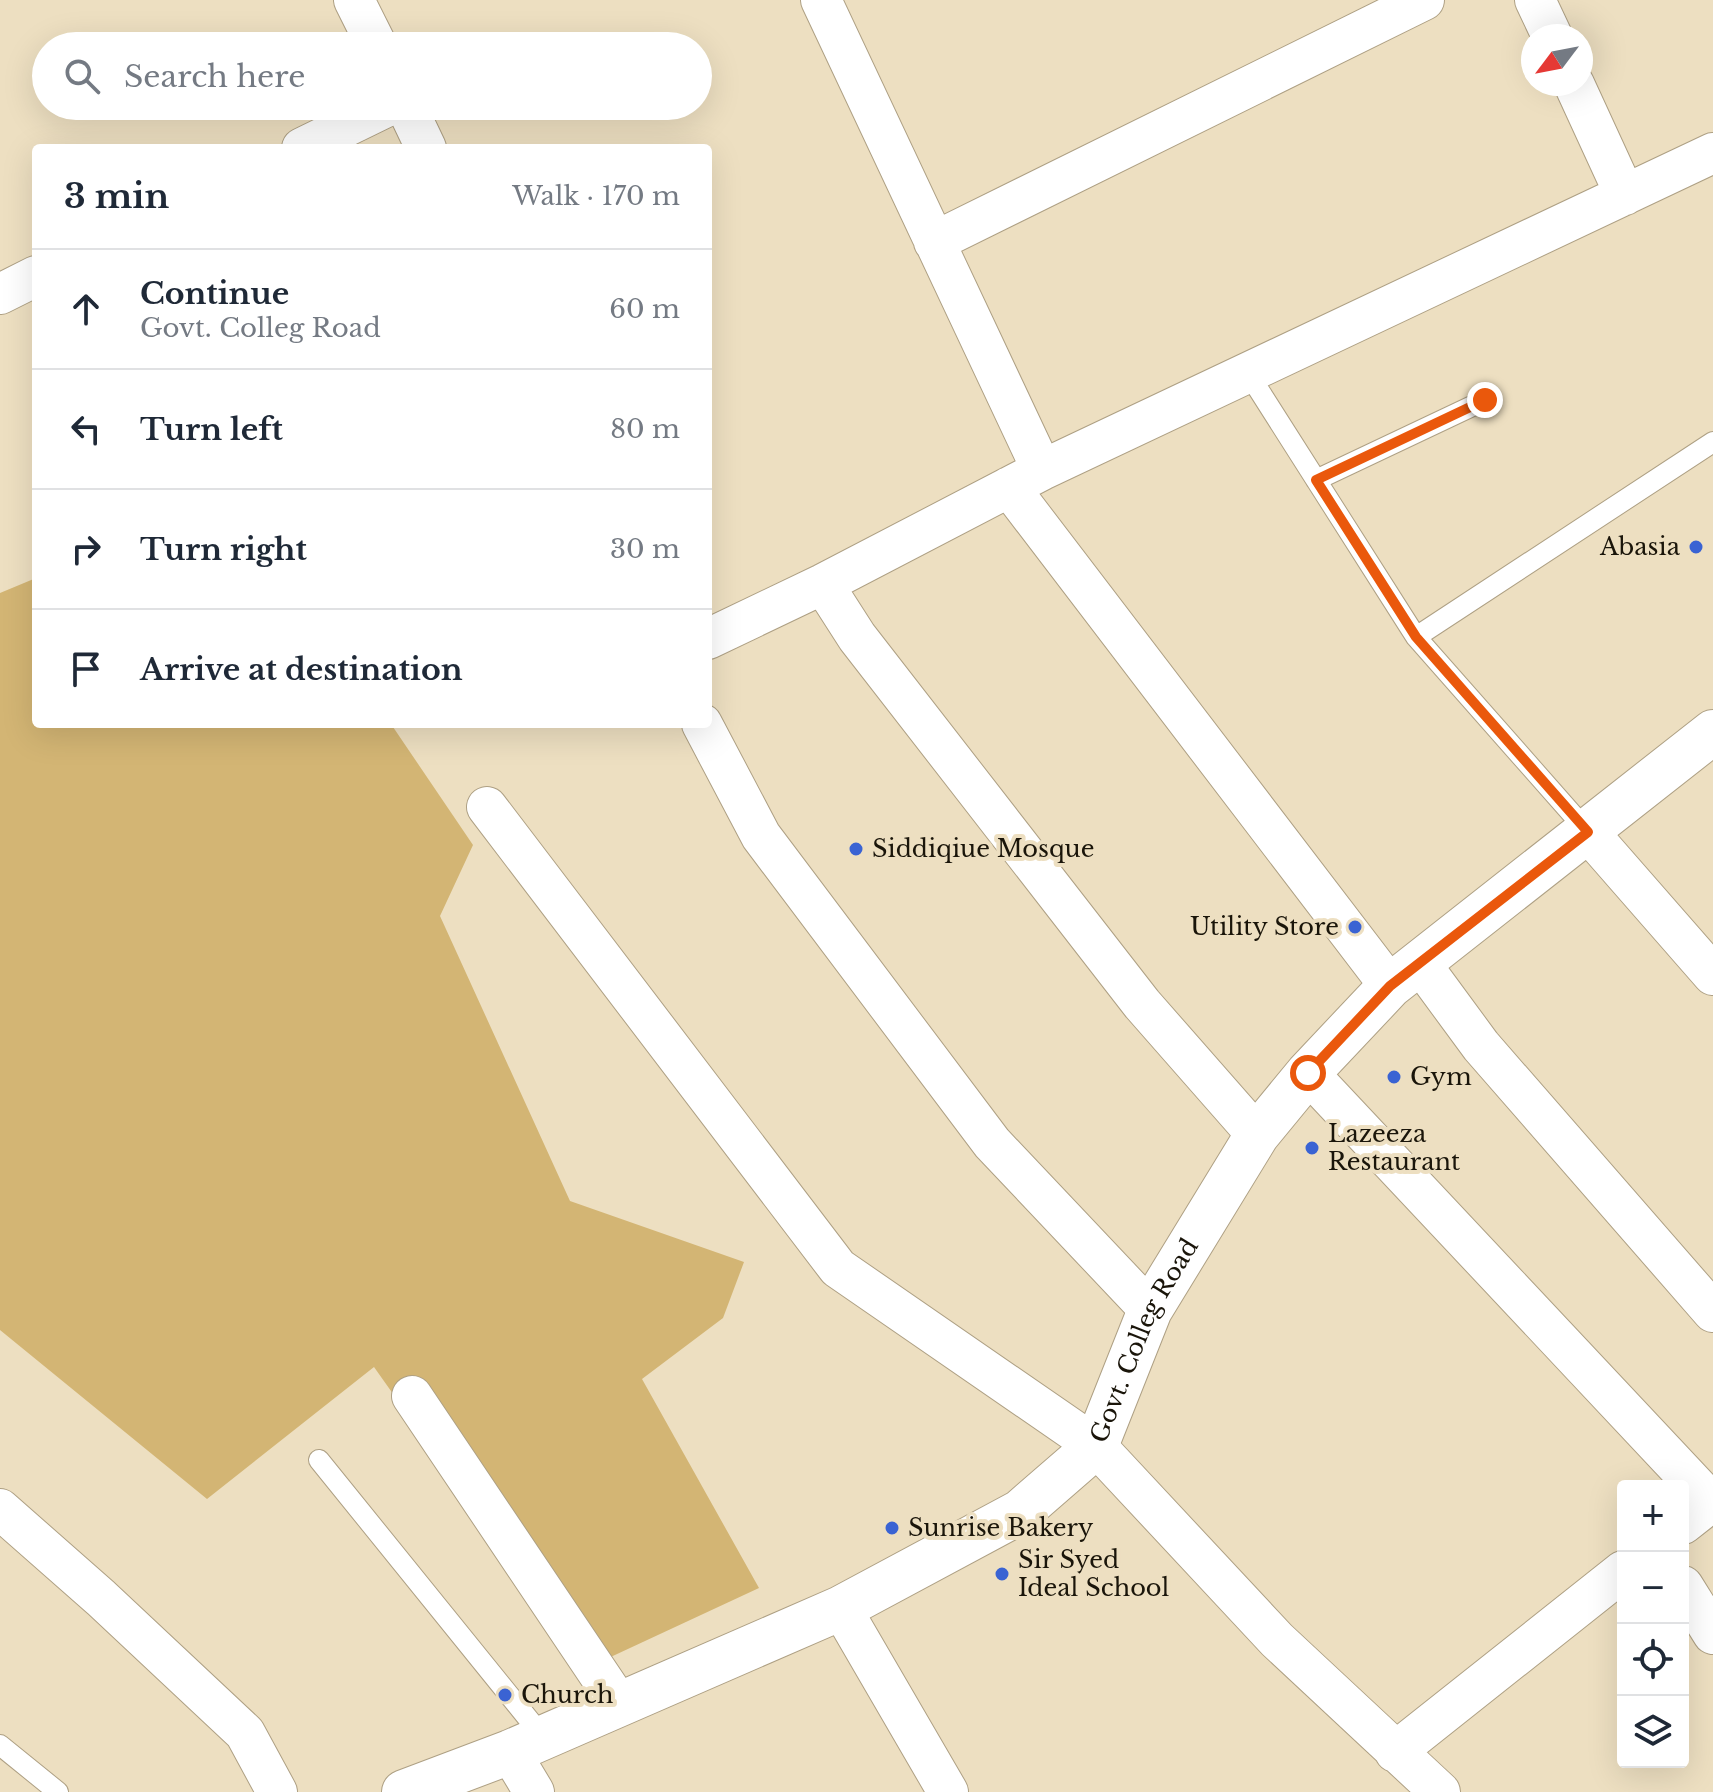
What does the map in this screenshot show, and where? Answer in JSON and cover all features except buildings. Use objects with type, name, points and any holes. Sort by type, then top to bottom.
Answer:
[{"type":"street","points":[[354,0],[370,32]]},
{"type":"street","points":[[821,0],[934,242],[1025,478],[1405,975],[1481,1046],[1713,1312]]},
{"type":"street","points":[[934,242],[1424,0]]},
{"type":"street","points":[[1535,0],[1546,24]]},
{"type":"street","points":[[1580,96],[1625,195]]},
{"type":"street","points":[[310,144],[359,120]]},
{"type":"street","points":[[413,120],[424,144]]},
{"type":"street","points":[[712,637],[823,584],[1025,478],[1713,153]]},
{"type":"street","points":[[0,294],[32,278]]},
{"type":"street","points":[[823,584],[857,637],[1142,1004],[1257,1135]]},
{"type":"street","points":[[704,728],[761,836],[965,1108],[992,1143],[1150,1310]]},
{"type":"street","name":"Govt. Colleg Road","points":[[404,1792],[526,1744],[841,1608],[1020,1512],[1096,1446],[1150,1310],[1257,1135],[1308,1073],[1405,975],[1713,732]]},
{"type":"street","points":[[487,807],[838,1268],[1096,1446],[1277,1640],[1440,1792]]},
{"type":"street","points":[[1588,832],[1713,975]]},
{"type":"street","points":[[1308,1073],[1711,1502],[1689,1519]]},
{"type":"street","points":[[412,1396],[619,1704]]},
{"type":"street","points":[[0,1509],[101,1598],[245,1733],[277,1792]]},
{"type":"street","points":[[1395,1752],[1617,1576]]},
{"type":"street","points":[[1689,1596],[1713,1634]]},
{"type":"street","points":[[841,1608],[948,1792]]},
{"type":"street","points":[[526,1744],[534,1792]]},
{"type":"lane","points":[[1248,373],[1416,637],[1588,832]]},
{"type":"lane","points":[[1316,480],[1485,400]]},
{"type":"lane","points":[[1416,637],[1713,442]]},
{"type":"lane","points":[[319,1460],[526,1744]]},
{"type":"lane","points":[[0,1745],[58,1792]]},
{"type":"shaded area","points":[[32,580],[32,728],[394,728],[473,845],[440,916],[570,1201],[744,1262],[723,1318],[642,1379],[759,1588],[587,1668],[374,1367],[207,1499],[0,1330],[0,593]]},
{"type":"place","name":"Abasia","points":[[1696,547]]},
{"type":"place","name":"Siddiqiue Mosque","points":[[856,849]]},
{"type":"place","name":"Utility Store","points":[[1355,927]]},
{"type":"place","name":"Gym","points":[[1394,1077]]},
{"type":"place","name":"Lazeeza Restaurant","points":[[1312,1148]]},
{"type":"place","name":"Sunrise Bakery","points":[[892,1528]]},
{"type":"place","name":"Sir Syed Ideal School","points":[[1002,1574]]},
{"type":"place","name":"Church","points":[[505,1695]]},
{"type":"route","points":[[1308,1073],[1390,986],[1588,832],[1416,637],[1316,480],[1485,400]]}]
